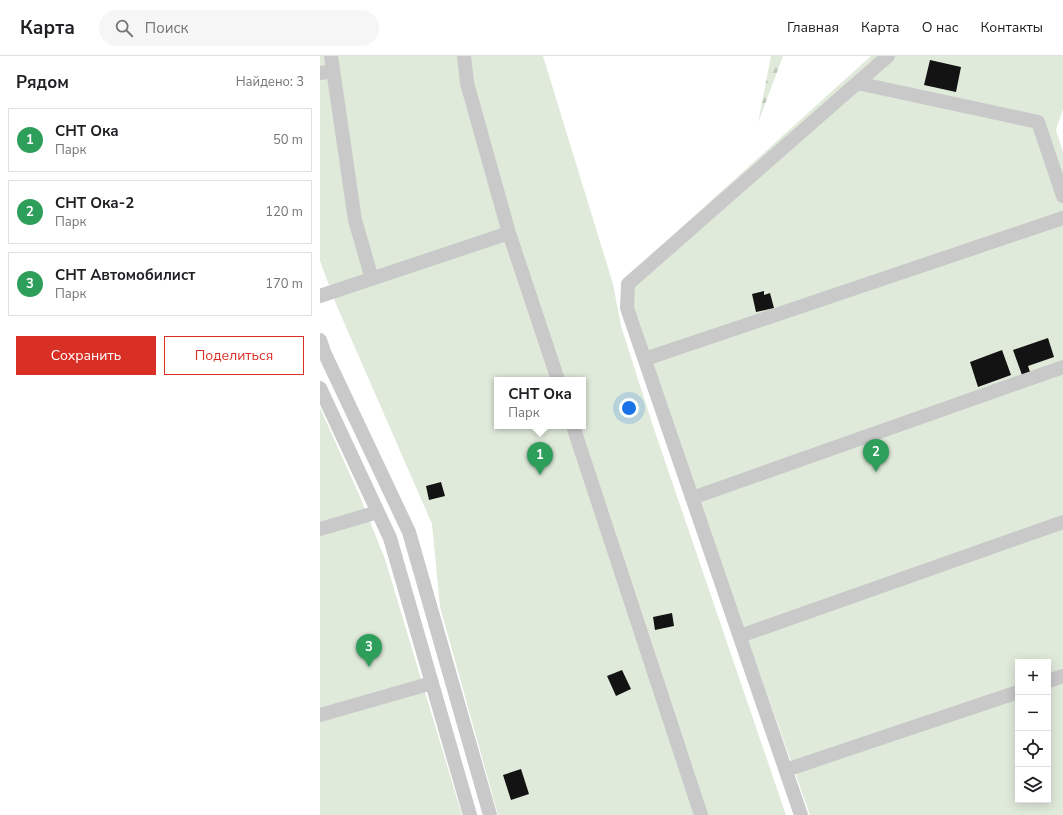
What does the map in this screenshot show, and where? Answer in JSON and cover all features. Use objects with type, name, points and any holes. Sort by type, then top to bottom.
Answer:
[{"type":"street","points":[[331,56],[327,72],[355,220],[372,279]]},
{"type":"street","points":[[464,56],[467,83],[510,233],[557,377]]},
{"type":"street","points":[[801,815],[627,308],[628,284],[888,56]]},
{"type":"street","points":[[857,83],[1038,122],[1063,196]]},
{"type":"street","points":[[645,359],[1063,218]]},
{"type":"street","points":[[320,296],[510,233]]},
{"type":"street","points":[[320,340],[327,359],[409,532],[490,815]]},
{"type":"street","points":[[692,498],[1063,367]]},
{"type":"street","points":[[320,388],[390,538],[470,815]]},
{"type":"street","points":[[574,429],[701,815]]},
{"type":"street","points":[[320,529],[378,512]]},
{"type":"street","points":[[740,636],[1063,522]]},
{"type":"street","points":[[1051,680],[1063,676]]},
{"type":"street","points":[[320,715],[432,683]]},
{"type":"street","points":[[786,770],[1015,693]]},
{"type":"green space","points":[[320,56],[543,56],[613,284],[621,326],[653,426],[786,815],[498,815],[440,607],[432,524],[336,304],[320,261]]},
{"type":"green space","points":[[771,56],[783,56],[758,123]]},
{"type":"green space","points":[[871,56],[1063,56],[1063,109],[1056,130],[1063,152],[1063,815],[810,815],[621,282]]},
{"type":"green space","points":[[320,408],[358,492],[385,559],[462,815],[320,815]]},
{"type":"building","points":[[930,60],[961,67],[956,92],[924,85]]},
{"type":"building","points":[[764,291],[764,295],[770,293],[774,308],[756,312],[752,294]]},
{"type":"building","points":[[1048,338],[1054,357],[1028,366],[1030,372],[1022,375],[1013,350]]},
{"type":"building","points":[[1002,350],[1011,375],[978,387],[970,362]]},
{"type":"building","points":[[441,482],[445,496],[429,500],[426,486]]},
{"type":"building","points":[[672,613],[674,626],[655,630],[653,617]]},
{"type":"building","points":[[622,670],[631,689],[616,696],[607,676]]},
{"type":"building","points":[[521,769],[529,794],[511,800],[503,775]]},
{"type":"place","name":"СНТ Ока-2","points":[[876,472]]},
{"type":"place","name":"СНТ Ока","points":[[540,475]]},
{"type":"place","name":"СНТ Автомобилист","points":[[369,667]]}]
